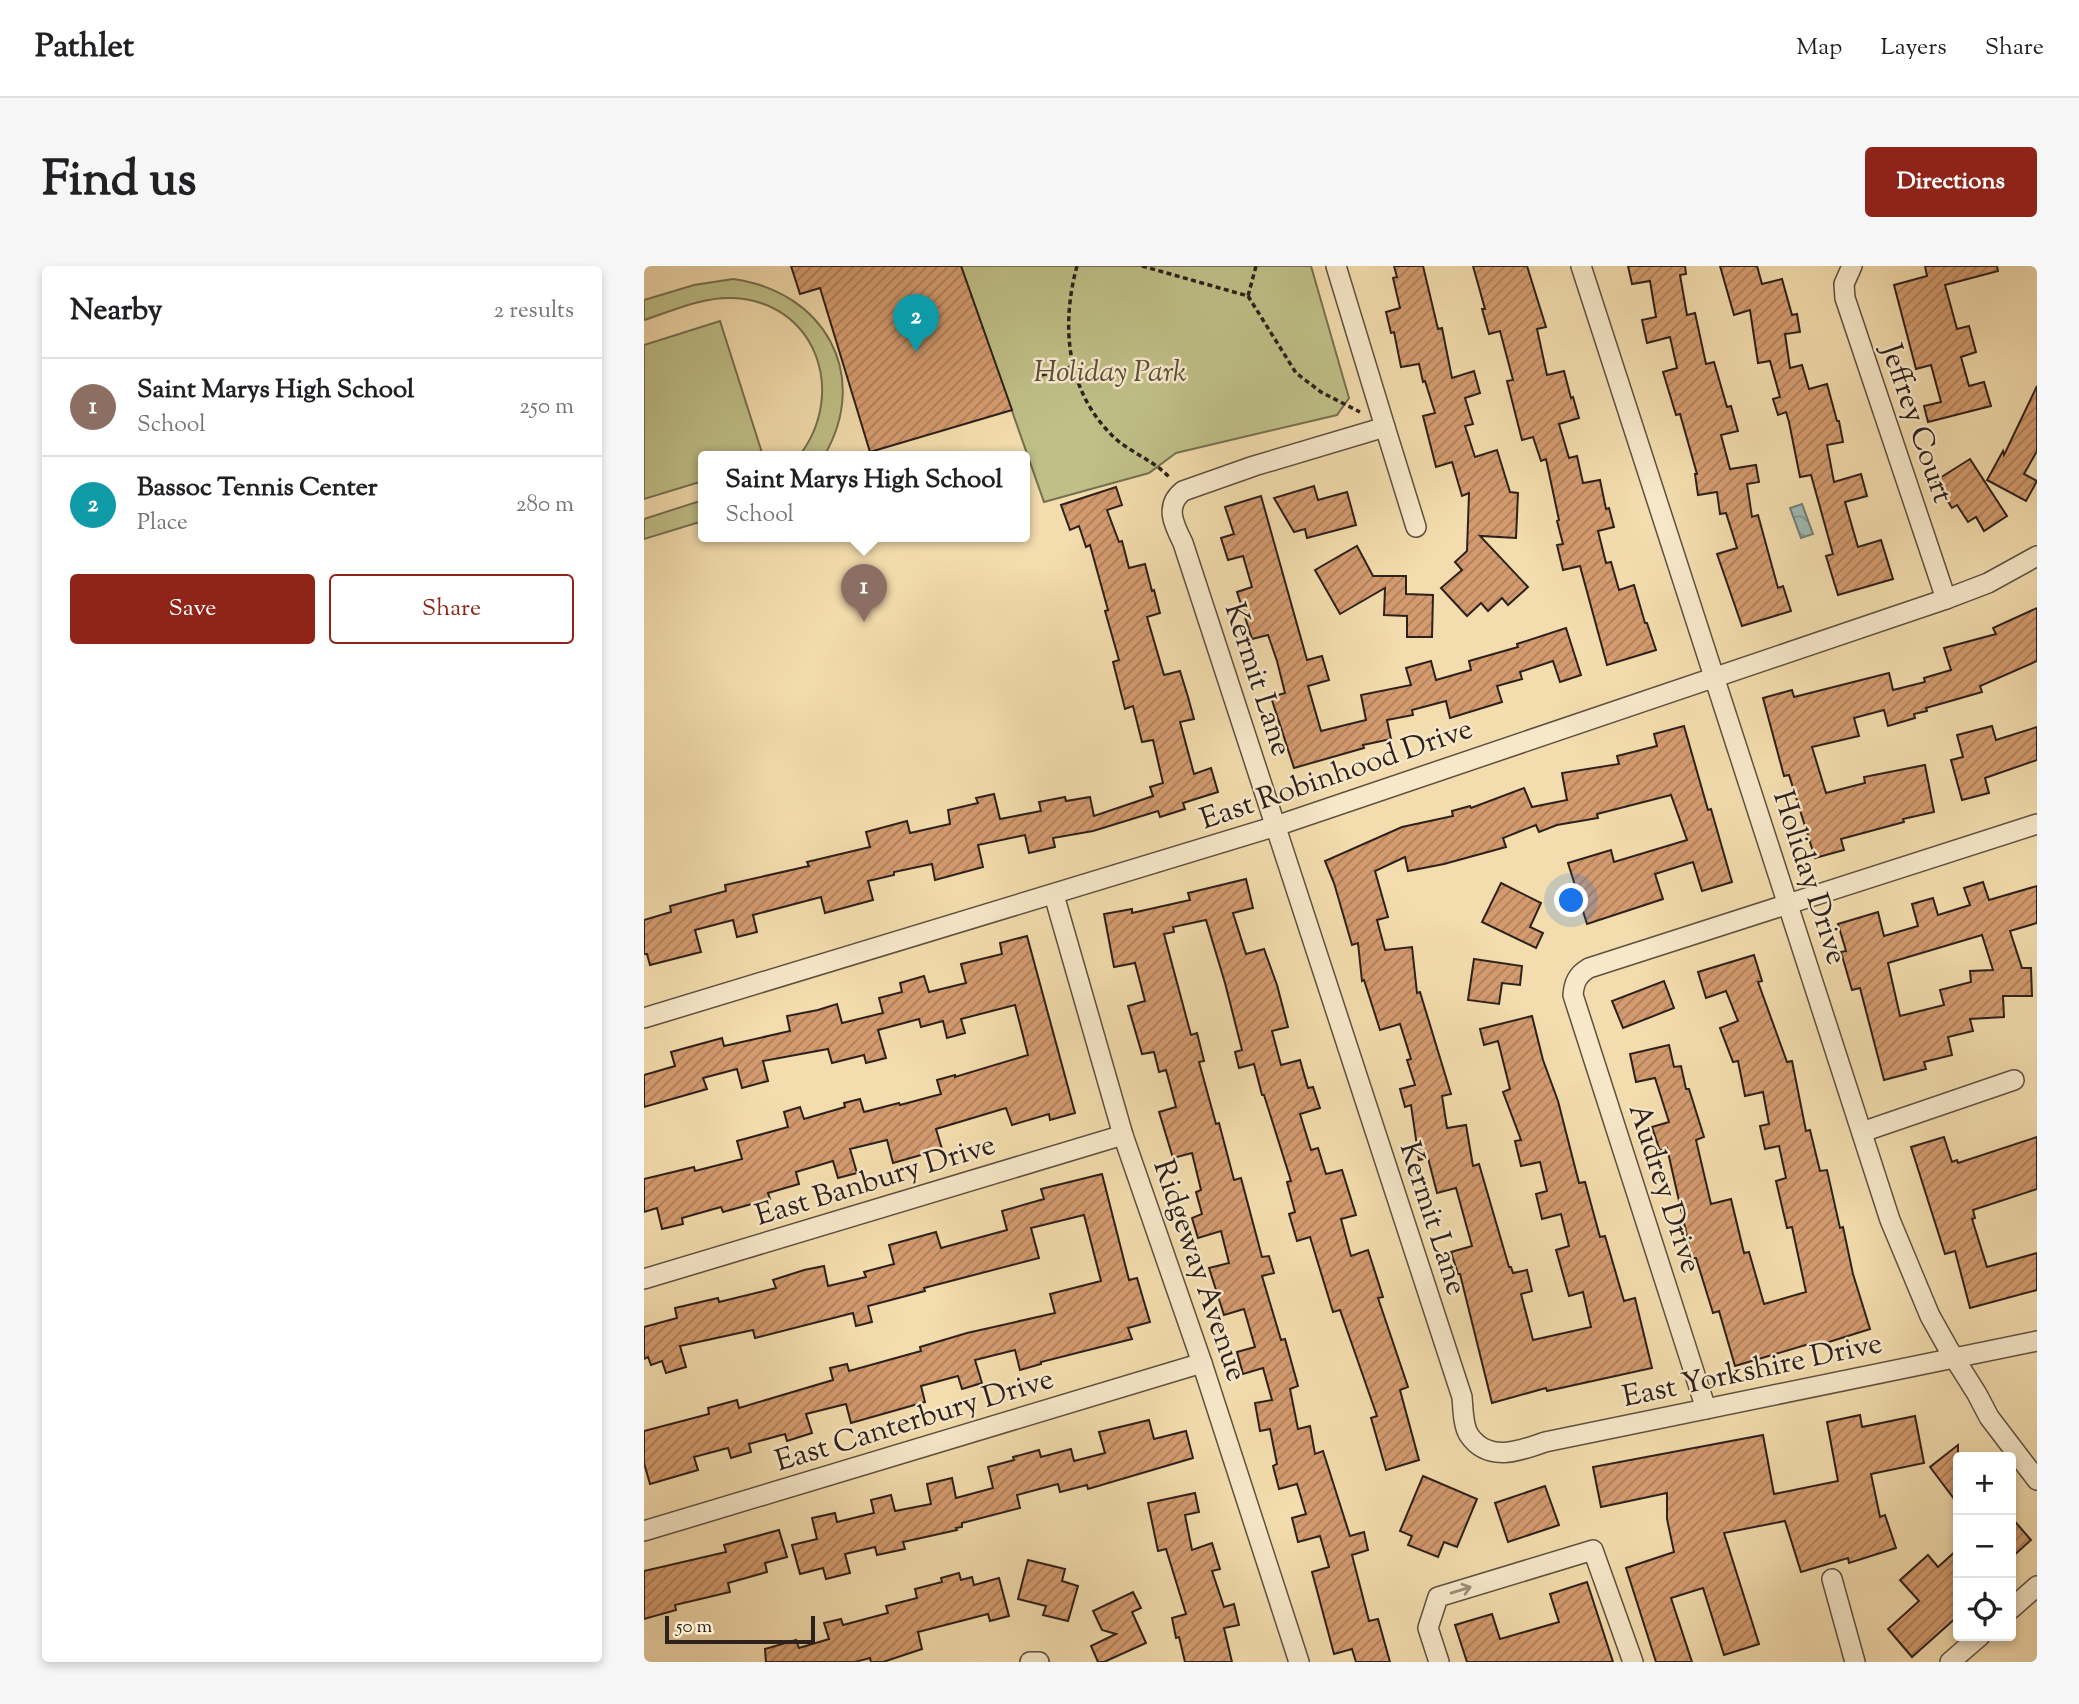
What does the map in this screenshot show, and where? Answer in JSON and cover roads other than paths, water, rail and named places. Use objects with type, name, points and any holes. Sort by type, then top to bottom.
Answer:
[{"type":"street","points":[[1336,266],[1416,527]]},
{"type":"street","name":"Holiday Drive","points":[[1581,266],[1890,1220],[1930,1316],[1989,1417],[2037,1480]]},
{"type":"street","name":"Jeffrey Court","points":[[1852,266],[1844,284],[1845,298],[1946,599]]},
{"type":"street","name":"Kermit Lane","points":[[1385,427],[1254,466],[1183,491],[1175,497],[1171,515],[1183,543],[1462,1397],[1468,1434],[1480,1446]]},
{"type":"street","name":"East Robinhood Drive","points":[[644,1018],[1276,826],[1946,599],[1989,583],[2037,556]]},
{"type":"street","points":[[1789,904],[2037,824]]},
{"type":"street","name":"Ridgeway Avenue","points":[[1054,895],[1123,1135],[1202,1363],[1299,1662]]},
{"type":"street","name":"Audrey Drive","points":[[1706,1409],[1573,995],[1574,984],[1580,973],[1589,968],[1789,904]]},
{"type":"street","points":[[1862,1132],[2014,1080]]},
{"type":"street","name":"East Banbury Drive","points":[[644,1279],[1123,1135]]},
{"type":"street","name":"East Yorkshire Drive","points":[[1480,1446],[1502,1454],[1545,1442],[2037,1341]]},
{"type":"street","name":"East Canterbury Drive","points":[[644,1531],[1202,1363]]},
{"type":"street","points":[[1439,1662],[1428,1628],[1438,1597],[1593,1550],[1633,1662]]},
{"type":"street","points":[[1832,1580],[1855,1662]]},
{"type":"street","points":[[2016,1605],[2037,1586]]},
{"type":"street","points":[[1950,1662],[1974,1641]]},
{"type":"street","points":[[1030,1662],[1039,1662]]},
{"type":"water","points":[[1802,504],[1813,534],[1801,538],[1790,508]]},
{"type":"place","name":"Bassoc Tennis Center","points":[[916,352]]},
{"type":"place","name":"Saint Marys High School","points":[[864,622]]},
{"type":"park label","name":"Holiday Park","points":[[1110,371]]}]
